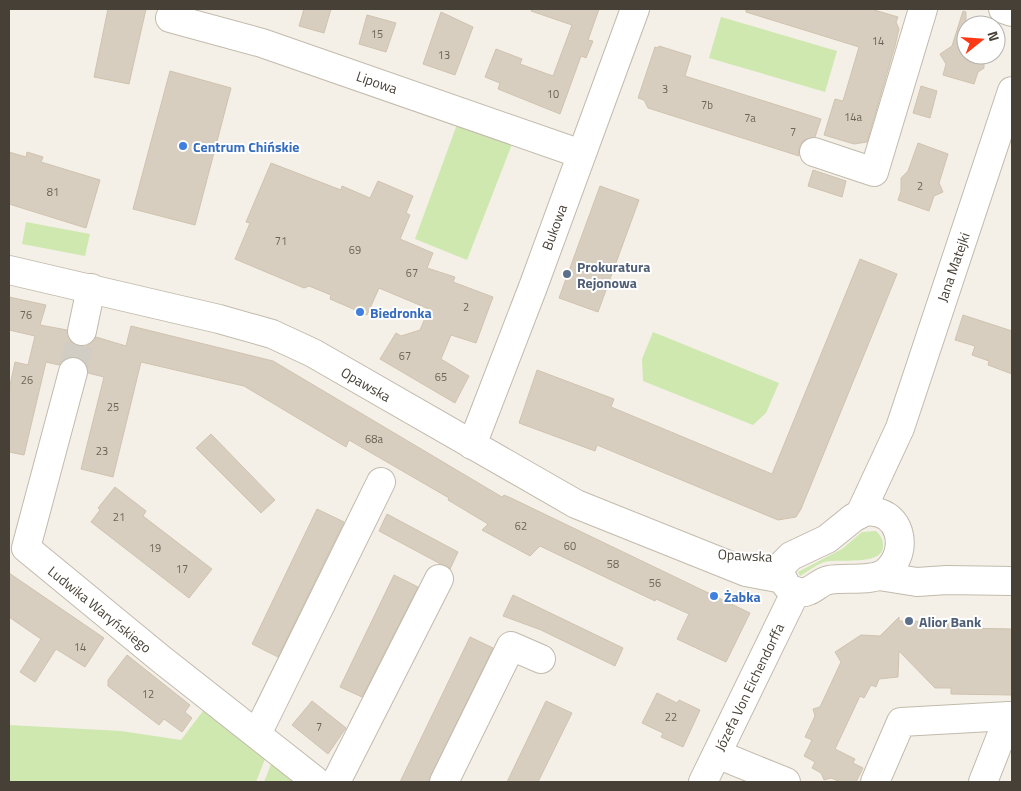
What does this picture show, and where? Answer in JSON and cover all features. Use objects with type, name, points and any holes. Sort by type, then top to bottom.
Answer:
[{"type":"street","name":"Bukowa","points":[[472,445],[635,9]]},
{"type":"street","points":[[814,152],[874,172],[923,9]]},
{"type":"street","points":[[1003,9],[1012,12]]},
{"type":"street","name":"Lipowa","points":[[170,18],[262,44],[581,154]]},
{"type":"street","name":"Jana Matejki","points":[[860,514],[895,442],[1012,91]]},
{"type":"street","name":"Opawska","points":[[9,270],[90,288],[272,334],[313,353],[576,504],[702,553],[789,576],[808,591],[827,580],[879,576],[917,582],[947,580],[1012,581]]},
{"type":"street","points":[[82,331],[90,288]]},
{"type":"street","name":"Ludwika Waryńskiego","points":[[73,372],[17,551],[161,659],[317,782]]},
{"type":"street","name":"Jana Matejki","points":[[893,522],[889,496],[895,442]]},
{"type":"street","points":[[257,734],[381,482]]},
{"type":"street","points":[[860,514],[877,512],[893,522],[900,534],[901,548],[892,567],[879,576]]},
{"type":"street","name":"Opawska","points":[[789,576],[827,539],[860,514]]},
{"type":"street","name":"Opawska","points":[[901,548],[919,564],[947,580]]},
{"type":"street","name":"Józefa Von Eichendorffa","points":[[703,782],[717,754],[789,576]]},
{"type":"street","points":[[336,782],[439,579]]},
{"type":"street","points":[[444,782],[511,646],[541,659]]},
{"type":"street","points":[[875,782],[901,722],[1011,716],[983,782]]},
{"type":"street","points":[[717,754],[786,782]]},
{"type":"green space","points":[[721,17],[837,51],[825,92],[709,58]]},
{"type":"green space","points":[[459,119],[514,139],[467,260],[415,239]]},
{"type":"green space","points":[[26,222],[90,234],[85,256],[22,244]]},
{"type":"green space","points":[[653,332],[779,383],[766,413],[753,425],[643,381],[642,359]]},
{"type":"green space","points":[[876,531],[881,537],[883,545],[881,552],[876,556],[868,559],[824,562],[800,576],[798,572],[842,549],[862,532]]},
{"type":"green space","points":[[206,707],[267,754],[256,782],[9,782],[9,725],[121,731],[181,740]]},
{"type":"green space","points":[[273,759],[301,782],[264,782]]},
{"type":"building","points":[[108,9],[146,9],[129,84],[94,77]]},
{"type":"building","points":[[304,9],[331,9],[324,33],[299,26]]},
{"type":"building","points":[[532,9],[599,9],[588,40],[593,41],[586,58],[581,56],[560,114],[498,89],[500,83],[485,77],[496,49],[522,59],[520,64],[553,76],[572,25],[531,11]]},
{"type":"building","points":[[746,9],[871,9],[898,17],[896,22],[899,29],[895,46],[867,142],[854,144],[824,135],[835,99],[843,101],[859,47],[746,12]]},
{"type":"building","points":[[441,12],[473,27],[455,75],[423,64]]},
{"type":"building","points":[[367,15],[396,23],[386,52],[359,44]]},
{"type":"building","points":[[956,33],[956,65],[984,65],[984,68],[978,72],[974,84],[943,75],[946,64],[940,54],[952,46]]},
{"type":"building","points":[[659,46],[691,56],[685,76],[821,119],[815,137],[803,141],[799,148],[799,156],[648,108],[644,100],[638,98],[655,47],[658,48]]},
{"type":"building","name":"Centrum Chińskie","points":[[170,71],[231,88],[195,225],[133,209]]},
{"type":"building","points":[[921,86],[937,91],[930,118],[913,113]]},
{"type":"building","points":[[918,143],[948,154],[939,183],[943,192],[934,196],[929,211],[898,200],[901,191],[901,178],[908,171]]},
{"type":"building","points":[[9,152],[26,157],[27,152],[43,157],[41,162],[100,180],[86,228],[9,204]]},
{"type":"building","points":[[271,163],[341,190],[342,186],[370,198],[378,181],[413,196],[406,213],[410,215],[400,239],[433,253],[427,268],[455,277],[453,282],[493,297],[476,343],[451,335],[441,359],[469,376],[455,403],[380,359],[396,333],[401,336],[420,330],[429,309],[379,288],[367,315],[330,299],[331,295],[309,286],[304,288],[235,259],[250,223],[246,222]]},
{"type":"building","points":[[813,170],[846,181],[842,197],[808,186]]},
{"type":"building","points":[[600,186],[639,200],[598,312],[559,298]]},
{"type":"building","points":[[860,259],[897,274],[801,509],[796,517],[778,520],[597,445],[595,451],[519,423],[537,370],[614,399],[611,407],[772,474]]},
{"type":"building","points":[[9,297],[46,305],[40,325],[67,330],[71,342],[78,346],[87,346],[96,337],[126,346],[131,326],[273,361],[502,497],[504,495],[511,498],[750,613],[726,662],[677,639],[689,614],[656,599],[655,601],[540,546],[530,556],[482,530],[488,524],[448,500],[449,498],[349,440],[346,447],[244,386],[141,362],[113,477],[81,469],[104,377],[88,373],[84,361],[77,357],[68,357],[59,365],[46,362],[24,455],[9,452],[9,390],[15,362],[28,365],[35,336],[9,330]]},
{"type":"building","points":[[963,315],[1012,331],[1012,374],[988,365],[989,361],[972,355],[975,346],[955,340]]},
{"type":"building","points":[[211,434],[275,500],[261,513],[196,448]]},
{"type":"building","points":[[115,487],[146,511],[143,516],[212,569],[189,598],[91,522],[100,510],[98,508]]},
{"type":"building","points":[[317,509],[344,522],[278,657],[252,644]]},
{"type":"building","points":[[387,514],[458,552],[450,569],[379,531]]},
{"type":"building","points":[[9,573],[104,638],[85,667],[56,649],[35,682],[20,672],[41,639],[9,617]]},
{"type":"building","points":[[394,575],[418,587],[362,697],[340,687]]},
{"type":"building","points":[[513,595],[623,648],[615,666],[541,630],[503,616]]},
{"type":"building","points":[[899,617],[899,621],[958,622],[958,628],[1012,629],[1012,695],[951,694],[951,688],[935,688],[899,651],[898,677],[879,679],[876,687],[871,685],[864,698],[860,696],[835,749],[855,759],[853,763],[863,768],[856,782],[841,782],[831,778],[824,780],[821,773],[812,768],[815,762],[804,756],[812,740],[805,737],[815,716],[813,709],[820,707],[841,662],[835,652],[861,635],[880,636]]},
{"type":"building","points":[[470,637],[493,648],[428,782],[400,782]]},
{"type":"building","points":[[127,655],[190,705],[185,712],[192,718],[182,732],[164,719],[159,725],[108,686],[108,680]]},
{"type":"building","points":[[657,693],[677,703],[679,700],[700,710],[683,747],[661,737],[663,733],[642,723]]},
{"type":"building","points":[[312,701],[346,728],[328,754],[292,725]]},
{"type":"building","points":[[546,701],[572,713],[538,782],[507,782]]},
{"type":"tunnel","points":[[73,372],[82,331]]},
{"type":"place","name":"Centrum Chińskie","points":[[183,146]]},
{"type":"place","name":"Prokuratura Rejonowa","points":[[567,274]]},
{"type":"place","name":"Biedronka","points":[[360,312]]},
{"type":"place","name":"Żabka","points":[[714,596]]},
{"type":"place","name":"Alior Bank","points":[[909,621]]}]
